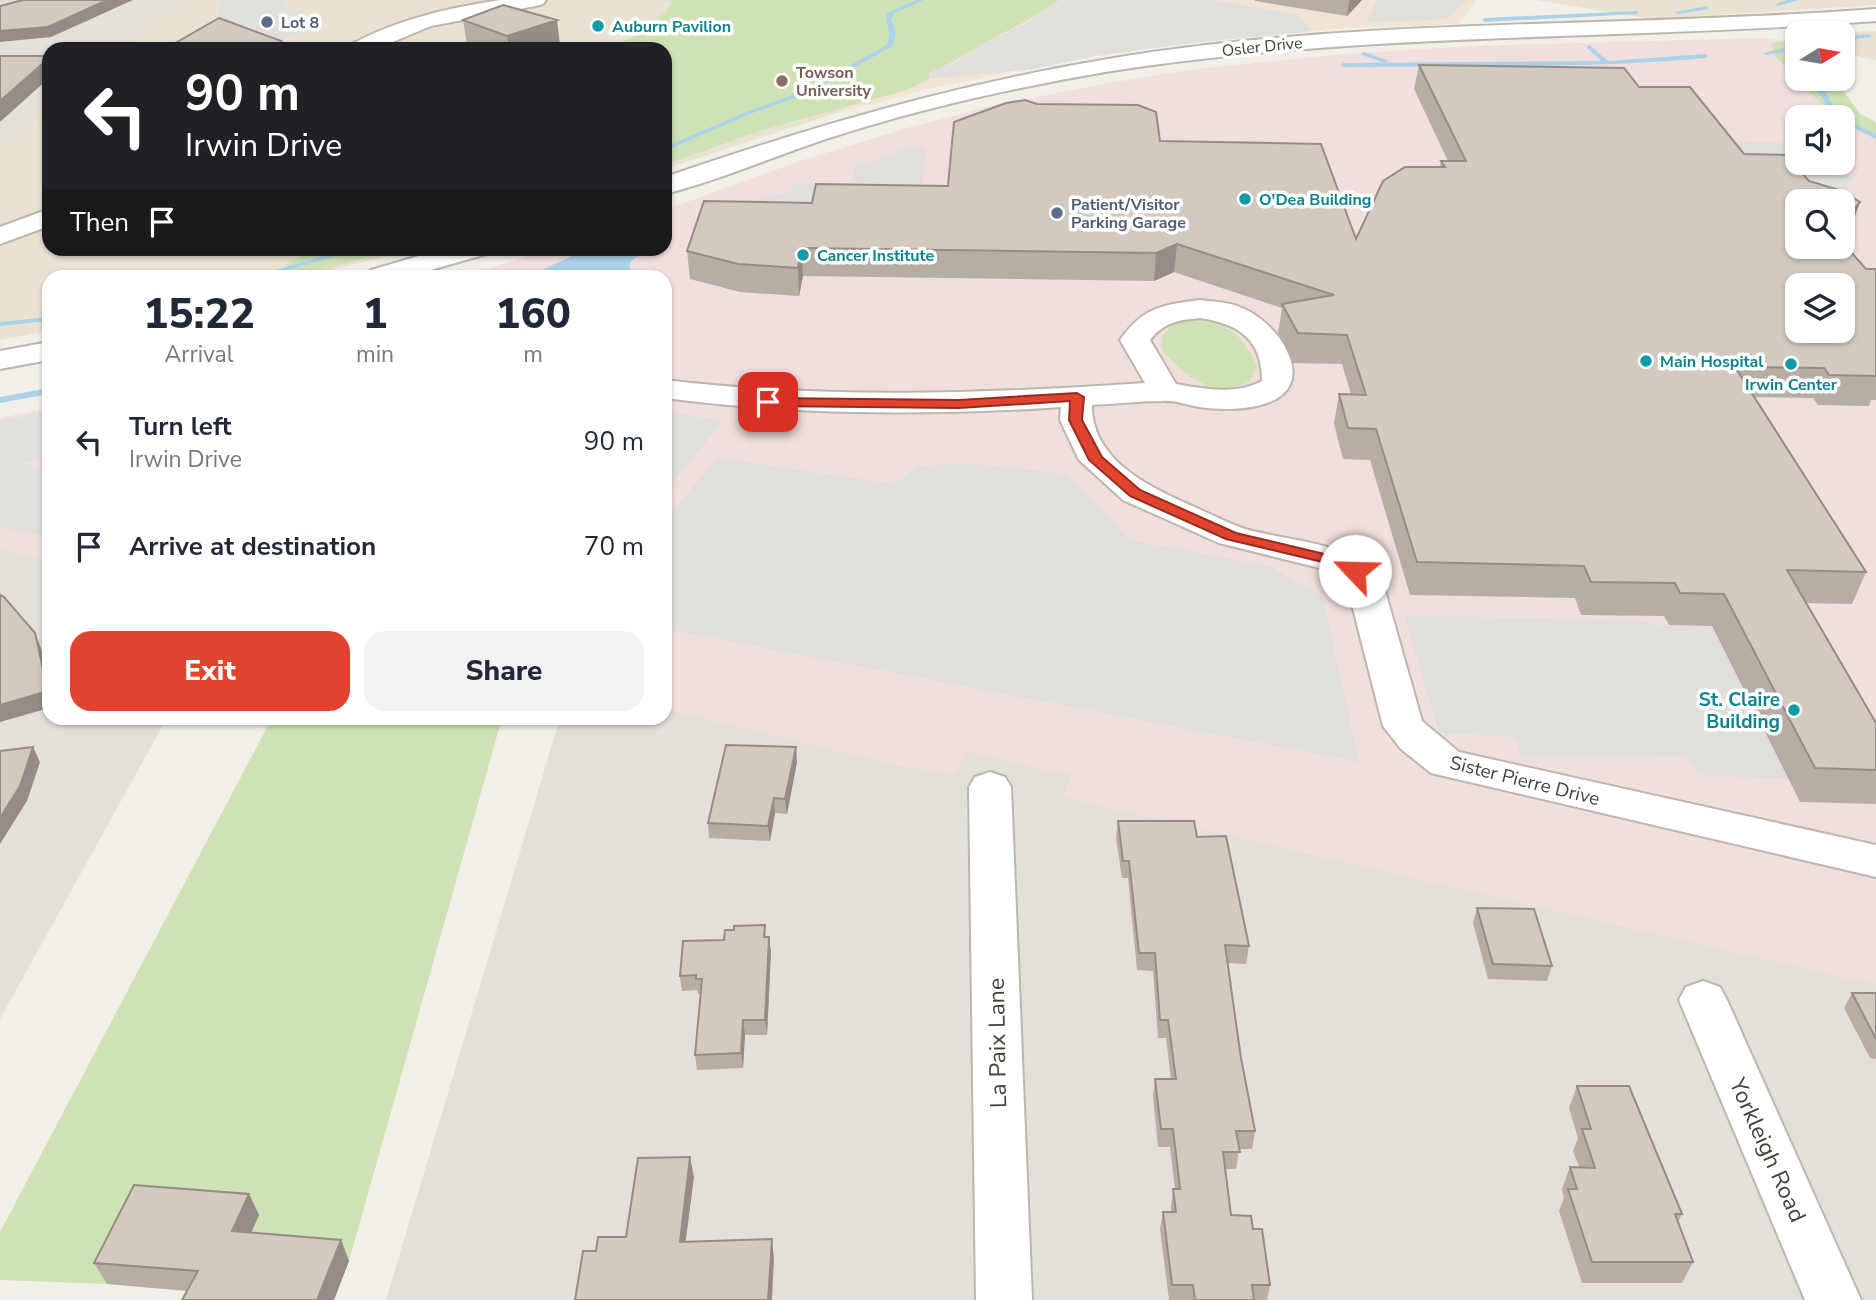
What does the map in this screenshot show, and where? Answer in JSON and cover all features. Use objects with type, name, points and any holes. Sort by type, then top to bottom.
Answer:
[{"type":"street","points":[[373,42],[389,33],[429,20],[536,0]]},
{"type":"street","name":"Osler Drive","points":[[672,184],[804,139],[917,106],[1004,85],[1122,63],[1242,48],[1370,37],[1735,15],[1876,15]]},
{"type":"street","points":[[0,236],[42,220]]},
{"type":"street","points":[[425,270],[458,256]]},
{"type":"street","points":[[0,360],[42,352]]},
{"type":"street","points":[[672,390],[768,402],[830,404],[959,404],[1165,391]]},
{"type":"street","name":"Sister Pierre Drive","points":[[1077,397],[1076,420],[1096,460],[1135,493],[1231,536],[1336,561],[1364,580],[1392,694],[1404,726],[1415,739],[1446,763],[1876,861]]},
{"type":"street","name":"La Paix Lane","points":[[990,786],[1004,1300]]},
{"type":"street","name":"Yorkleigh Road","points":[[1703,1000],[1833,1300]]},
{"type":"shaded area","points":[[0,0],[191,0],[140,42],[42,42],[42,118],[0,151]]},
{"type":"shaded area","name":"Towson University","points":[[184,0],[1053,0],[1019,24],[833,114],[672,167],[672,42],[132,42]]},
{"type":"shaded area","name":"Lot 8","points":[[219,0],[283,0],[285,5],[320,27],[279,42],[267,42],[234,30],[218,16]]},
{"type":"shaded area","points":[[1054,0],[1477,0],[1458,24],[1331,29],[1155,47],[1042,65],[927,89],[811,120]]},
{"type":"shaded area","points":[[1060,0],[1212,0],[1298,15],[1313,31],[1096,56],[1034,69],[929,79],[929,73],[956,62],[978,47],[1030,21]]},
{"type":"shaded area","points":[[1377,0],[1467,0],[1447,19],[1366,23]]},
{"type":"shaded area","points":[[1537,0],[1876,0],[1876,5],[1650,19]]},
{"type":"shaded area","points":[[1876,31],[1876,60],[1855,56],[1855,32]]},
{"type":"shaded area","points":[[1764,38],[1785,43],[1785,91],[1815,91],[1836,105],[1785,105],[1785,175],[1855,175],[1855,117],[1876,131],[1876,984],[1064,797],[1072,775],[967,751],[953,775],[883,762],[672,710],[672,270],[483,270],[528,256],[672,256],[672,207],[797,162],[907,128],[992,106],[1195,69],[1344,54],[1473,46]]},
{"type":"shaded area","points":[[42,114],[42,256],[387,256],[332,270],[42,270],[42,332],[0,340],[0,148]]},
{"type":"shaded area","points":[[1683,140],[1785,143],[1785,168],[1630,164]]},
{"type":"shaded area","points":[[905,148],[926,149],[921,202],[896,209],[740,203],[791,191],[792,184],[850,185],[857,161],[875,161]]},
{"type":"shaded area","points":[[1848,175],[1855,179],[1842,189],[1827,189],[1806,176]]},
{"type":"shaded area","points":[[42,409],[42,558],[0,548],[0,418]]},
{"type":"shaded area","points":[[42,412],[42,459],[21,463],[42,468],[42,536],[0,527],[0,421]]},
{"type":"shaded area","points":[[672,412],[723,421],[672,483]]},
{"type":"shaded area","points":[[717,458],[895,484],[917,466],[970,463],[1068,474],[1130,540],[1269,566],[1323,597],[1359,762],[672,630],[672,512]]},
{"type":"shaded area","points":[[0,548],[42,558],[42,725],[163,725],[0,1019]]},
{"type":"shaded area","points":[[1404,615],[1642,621],[1658,625],[1712,627],[1788,779],[1698,775],[1686,756],[1522,757],[1515,737],[1439,733]]},
{"type":"shaded area","points":[[672,710],[883,762],[953,775],[967,751],[1072,775],[1064,797],[1876,984],[1876,1300],[386,1300],[558,725],[672,725]]},
{"type":"green space","points":[[664,0],[1060,0],[929,73],[929,79],[907,90],[759,131],[672,162],[672,42],[624,42],[652,24],[672,1]]},
{"type":"green space","points":[[1785,41],[1785,66],[1775,56],[1771,43]]},
{"type":"green space","points":[[1809,91],[1844,91],[1854,105],[1822,105]]},
{"type":"green space","points":[[1855,107],[1860,114],[1876,122],[1876,139],[1855,129]]},
{"type":"green space","points":[[301,256],[372,256],[321,270],[291,270],[286,265]]},
{"type":"green space","points":[[1205,318],[1237,335],[1247,347],[1257,366],[1249,382],[1223,388],[1200,382],[1179,368],[1161,348],[1163,335],[1178,319]]},
{"type":"green space","points":[[268,725],[500,725],[349,1261],[107,1284],[0,1280],[0,1232]]},
{"type":"water","points":[[572,256],[638,256],[630,262],[631,270],[542,270]]},
{"type":"building","points":[[23,0],[107,0],[48,27],[0,31],[0,6]]},
{"type":"building","points":[[503,5],[557,20],[507,36],[463,20]]},
{"type":"building","points":[[219,18],[281,41],[279,42],[177,42]]},
{"type":"building","points":[[0,56],[42,56],[42,64],[0,101]]},
{"type":"building","points":[[1419,65],[1624,68],[1639,87],[1690,87],[1744,154],[1785,155],[1785,175],[1804,175],[1809,181],[1835,189],[1785,189],[1785,259],[1855,259],[1855,257],[1866,269],[1876,269],[1876,376],[1829,375],[1824,368],[1735,367],[1866,572],[1787,570],[1876,723],[1876,770],[1815,768],[1724,594],[1680,593],[1675,583],[1591,582],[1584,566],[1417,562],[1376,429],[1348,428],[1339,394],[1366,395],[1347,335],[1298,333],[1282,304],[1334,295],[1177,244],[1156,253],[801,248],[798,268],[738,264],[687,251],[704,201],[812,203],[816,184],[948,186],[954,122],[1006,103],[1025,100],[1037,104],[1138,105],[1156,112],[1160,141],[1321,144],[1356,239],[1383,181],[1405,167],[1445,167],[1441,161],[1466,161]]},
{"type":"building","points":[[0,595],[35,633],[42,664],[42,693],[0,705]]},
{"type":"building","points":[[726,745],[796,747],[785,799],[774,798],[768,826],[708,823]]},
{"type":"building","points":[[33,747],[20,786],[0,818],[0,751]]},
{"type":"building","points":[[1118,821],[1194,821],[1197,837],[1226,836],[1249,946],[1225,945],[1241,1058],[1255,1131],[1236,1131],[1240,1152],[1223,1152],[1231,1215],[1251,1216],[1253,1229],[1262,1229],[1270,1285],[1252,1285],[1254,1300],[1195,1300],[1193,1285],[1172,1285],[1163,1212],[1176,1212],[1173,1189],[1180,1189],[1173,1129],[1161,1129],[1155,1079],[1176,1079],[1168,1020],[1160,1020],[1155,953],[1139,953],[1129,861],[1123,861]]},
{"type":"building","points":[[1477,908],[1534,909],[1552,966],[1493,964]]},
{"type":"building","points":[[765,925],[764,937],[769,937],[765,1020],[743,1020],[741,1053],[695,1055],[702,979],[696,979],[696,975],[680,976],[683,941],[724,940],[725,930],[734,930],[734,926]]},
{"type":"building","points":[[1852,993],[1876,993],[1876,1039]]},
{"type":"building","points":[[1577,1086],[1629,1086],[1682,1214],[1675,1214],[1693,1262],[1592,1262],[1568,1189],[1577,1189],[1570,1167],[1595,1168],[1582,1129],[1591,1129]]},
{"type":"building","points":[[690,1157],[680,1242],[772,1239],[768,1300],[575,1300],[583,1251],[596,1251],[598,1237],[626,1237],[638,1158]]},
{"type":"building","points":[[134,1185],[249,1194],[232,1231],[341,1240],[317,1300],[182,1300],[198,1271],[94,1263]]},
{"type":"waterway","points":[[672,146],[748,113],[806,92],[889,46],[893,33],[888,20],[890,13],[921,0]]},
{"type":"waterway","points":[[1778,4],[1796,0]]},
{"type":"waterway","points":[[1678,12],[1706,8]]},
{"type":"waterway","points":[[1485,20],[1636,13]]},
{"type":"waterway","points":[[1855,38],[1869,36]]},
{"type":"waterway","points":[[1589,47],[1606,63]]},
{"type":"waterway","points":[[1766,53],[1785,50]]},
{"type":"waterway","points":[[1364,54],[1385,61]]},
{"type":"waterway","points":[[1343,65],[1615,63],[1705,56]]},
{"type":"waterway","points":[[1822,91],[1829,105]]},
{"type":"waterway","points":[[1855,126],[1876,137]]},
{"type":"waterway","points":[[281,270],[331,256]]},
{"type":"waterway","points":[[0,324],[42,320]]},
{"type":"waterway","points":[[0,400],[42,392]]},
{"type":"place","name":"Lot 8","points":[[267,22]]},
{"type":"place","name":"Auburn Pavilion","points":[[598,26]]},
{"type":"place","name":"Towson University","points":[[782,81]]},
{"type":"place","name":"O'Dea Building","points":[[1245,199]]},
{"type":"place","name":"Patient/Visitor Parking Garage","points":[[1057,213]]},
{"type":"place","name":"Cancer Institute","points":[[803,255]]},
{"type":"place","name":"Main Hospital","points":[[1646,361]]},
{"type":"place","name":"Irwin Center","points":[[1791,364]]},
{"type":"place","name":"St. Claire Building","points":[[1794,710]]},
{"type":"route","points":[[768,402],[959,404],[1077,397],[1076,420],[1096,460],[1135,493],[1231,536],[1305,552],[1336,561],[1355,571]]}]
